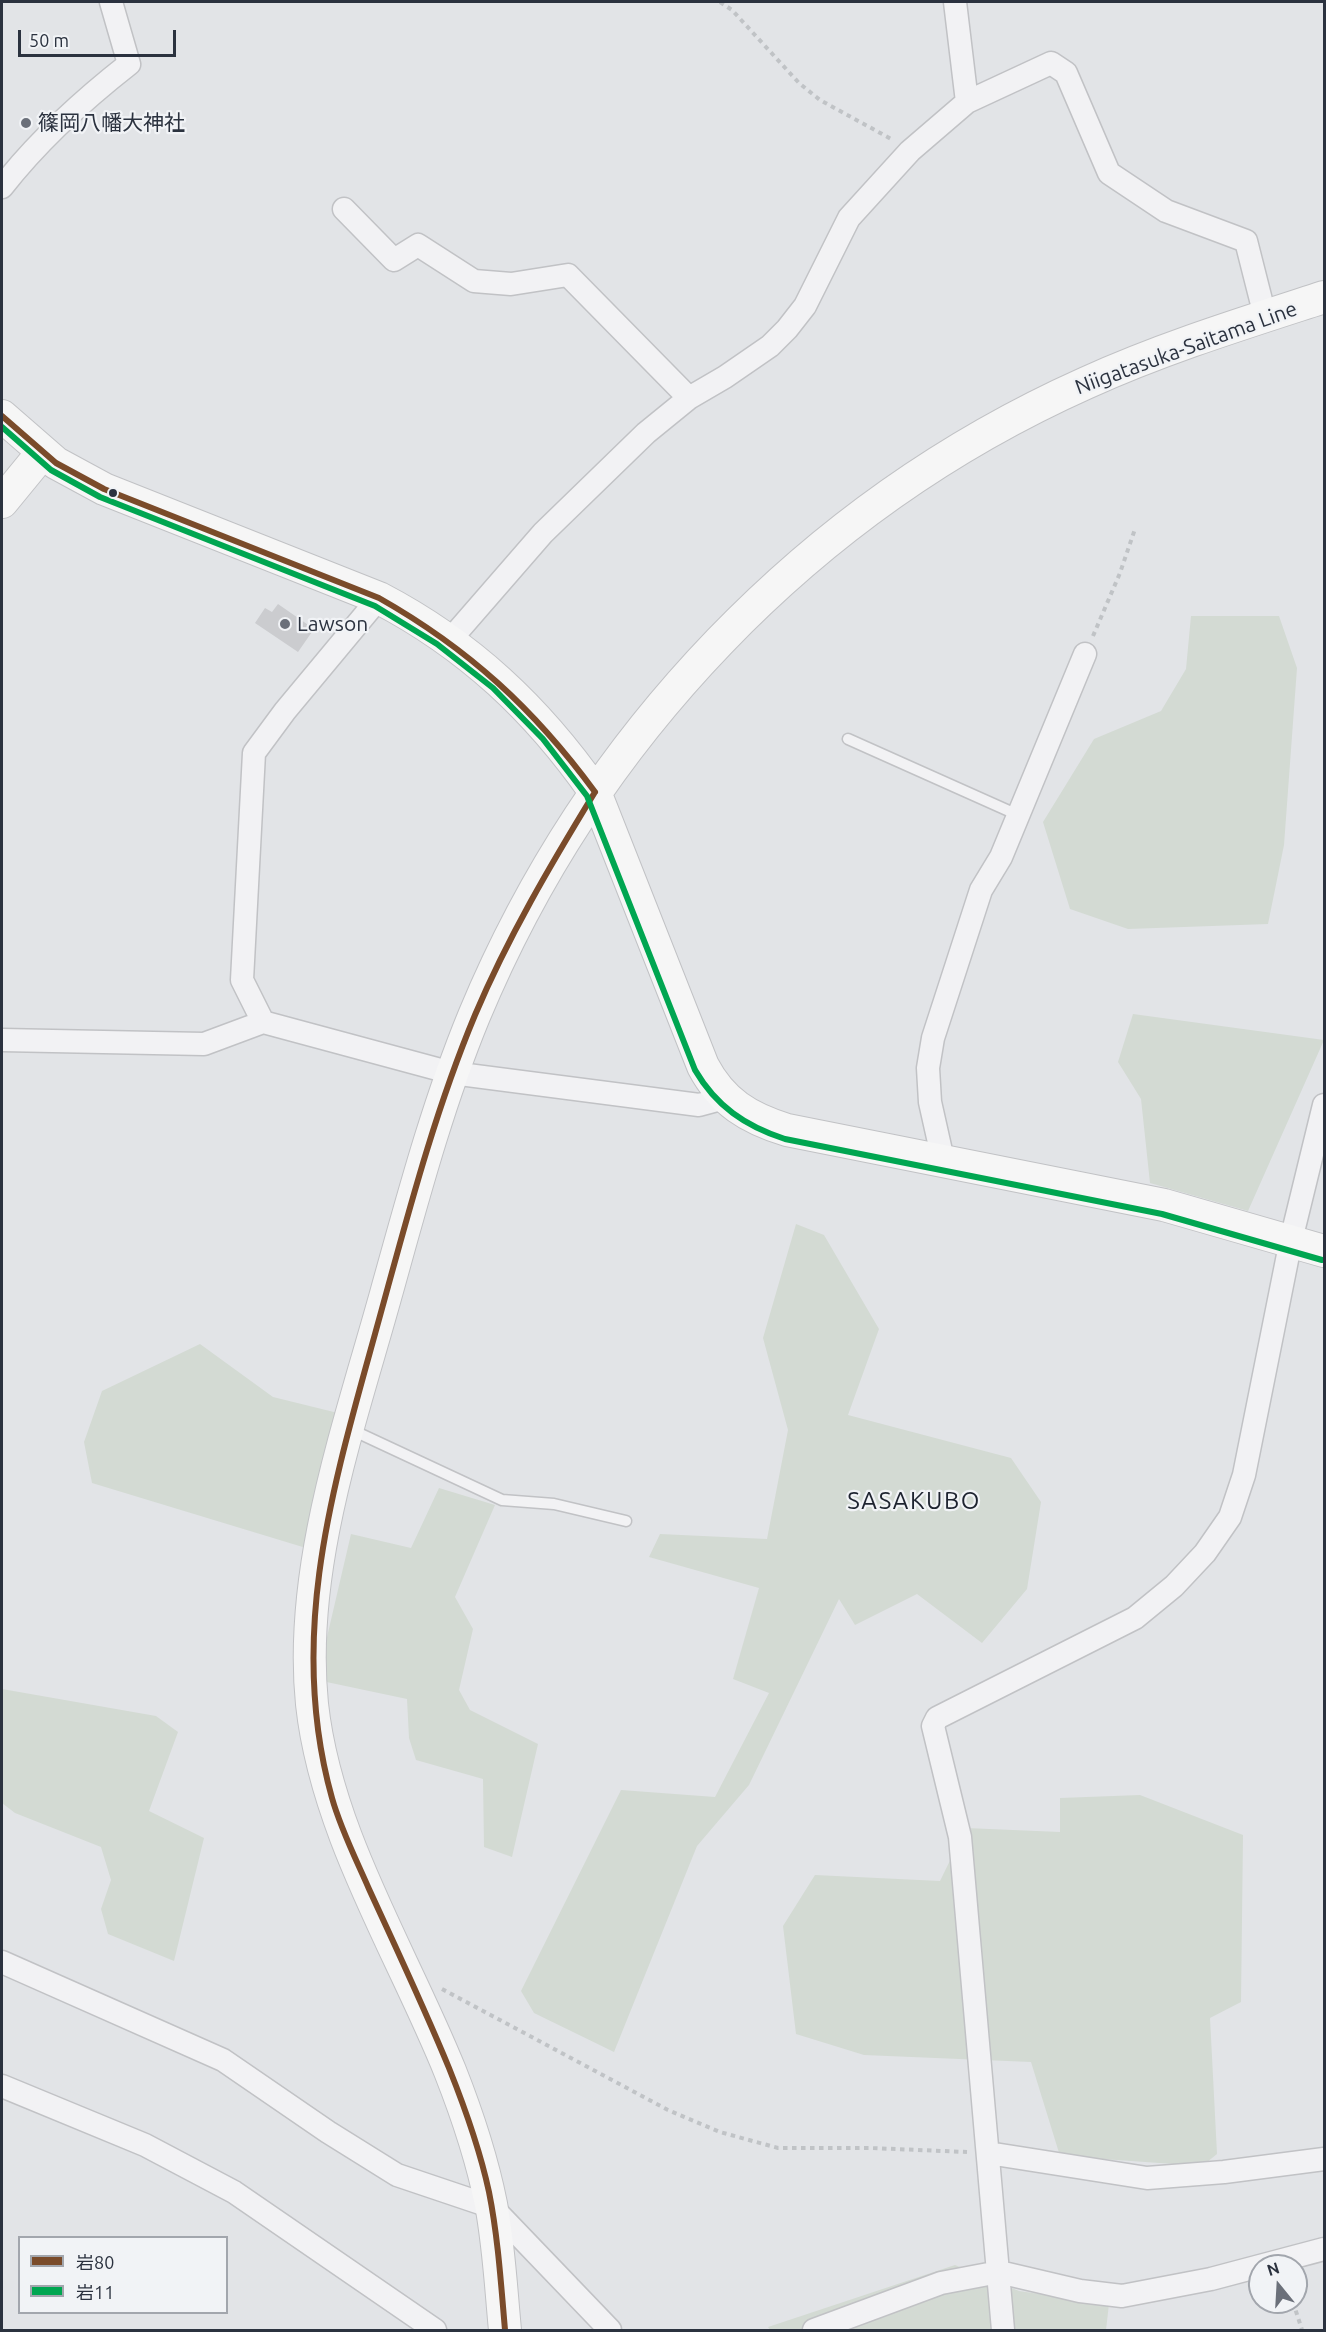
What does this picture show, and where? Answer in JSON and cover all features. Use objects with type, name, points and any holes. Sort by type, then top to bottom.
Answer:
[{"type":"main road","name":"Niigatasuka-Saitama Line","points":[[505,2331],[492,2207],[465,2113],[332,1800],[312,1701],[314,1590],[339,1464],[415,1189],[452,1073],[494,971],[526,907],[596,792],[660,706],[742,618],[795,569],[899,487],[959,449],[1084,384],[1192,341],[1324,297]]},
{"type":"main road","points":[[2,416],[43,452],[104,489],[379,598],[450,640],[513,695],[573,760],[596,792],[703,1066],[713,1085],[740,1111],[787,1130],[1164,1204],[1324,1251]]},
{"type":"main road","points":[[2,502],[43,452]]},
{"type":"street","points":[[2,187],[20,164],[88,98],[129,64],[111,2]]},
{"type":"street","points":[[955,2],[967,102]]},
{"type":"street","points":[[450,640],[543,533],[646,433],[689,398],[770,346],[787,329],[805,306],[849,218],[914,147],[967,102],[1051,63],[1066,73],[1109,172],[1166,211],[1246,241],[1265,316]]},
{"type":"street","points":[[344,209],[394,260],[418,245],[474,281],[512,284],[568,275],[689,398]]},
{"type":"street","points":[[263,1022],[242,980],[254,753],[285,711],[379,598]]},
{"type":"street","points":[[943,1160],[930,1102],[928,1068],[933,1038],[981,890],[1001,857],[1085,654]]},
{"type":"street","points":[[2,1040],[204,1044],[263,1022],[452,1073],[699,1105],[725,1098]]},
{"type":"street","points":[[1003,2331],[960,1837],[933,1726],[938,1718],[1135,1618],[1174,1586],[1205,1553],[1230,1517],[1244,1475],[1292,1240],[1324,1105]]},
{"type":"street","points":[[2,1962],[223,2060],[328,2132],[397,2175],[492,2207],[610,2331]]},
{"type":"street","points":[[2,2086],[145,2145],[234,2192],[435,2331]]},
{"type":"street","points":[[988,2153],[1147,2178],[1224,2172],[1324,2159]]},
{"type":"street","points":[[814,2331],[941,2283],[999,2272],[1080,2291],[1122,2296],[1211,2279],[1324,2249]]},
{"type":"lane","points":[[848,739],[1018,815]]},
{"type":"lane","points":[[349,1429],[502,1500],[554,1504],[626,1521]]},
{"type":"path","points":[[720,2],[732,10],[799,83],[820,100],[891,139],[914,147]]},
{"type":"path","points":[[1085,654],[1120,573],[1134,529]]},
{"type":"path","points":[[405,1968],[668,2110],[720,2132],[778,2148],[870,2148],[988,2153]]},
{"type":"path","points":[[1297,2314],[1302,2331]]},
{"type":"shaded area","points":[[1191,616],[1279,616],[1297,668],[1284,845],[1268,924],[1128,929],[1070,909],[1043,822],[1094,739],[1161,711],[1186,669]]},
{"type":"shaded area","points":[[1133,1014],[1324,1040],[1248,1211],[1150,1183],[1141,1099],[1118,1062]]},
{"type":"shaded area","points":[[796,1224],[824,1235],[879,1329],[848,1415],[1011,1458],[1041,1502],[1027,1589],[982,1643],[917,1594],[855,1625],[839,1599],[749,1785],[697,1846],[614,2052],[534,2013],[521,1991],[621,1790],[715,1797],[769,1693],[733,1679],[759,1588],[649,1557],[660,1534],[767,1539],[788,1430],[763,1338]]},
{"type":"shaded area","points":[[200,1344],[273,1397],[346,1415],[306,1548],[92,1483],[84,1442],[102,1391]]},
{"type":"shaded area","points":[[439,1488],[495,1505],[455,1597],[473,1629],[459,1690],[470,1710],[538,1744],[512,1857],[484,1847],[483,1779],[416,1760],[409,1738],[407,1699],[317,1680],[351,1534],[411,1548]]},
{"type":"shaded area","points":[[2,1689],[156,1716],[178,1732],[149,1811],[204,1838],[174,1961],[108,1934],[101,1909],[111,1880],[101,1847],[15,1813],[2,1803]]},
{"type":"shaded area","points":[[1140,1795],[1243,1835],[1241,2002],[1210,2018],[1217,2154],[1202,2166],[1060,2156],[1031,2062],[864,2055],[796,2034],[783,1926],[815,1875],[940,1881],[966,1828],[1060,1832],[1060,1798]]},
{"type":"shaded area","points":[[955,2265],[1019,2291],[1109,2304],[1106,2330],[770,2330],[768,2327]]},
{"type":"building","points":[[278,604],[314,629],[298,652],[255,623],[265,608],[272,612]]},
{"type":"transit line","name":"岩80","points":[[2,416],[56,463],[104,489],[379,598],[412,618],[442,638],[498,683],[548,734],[595,792]]},
{"type":"transit line","name":"岩11","points":[[2,427],[51,470],[100,497],[375,606],[437,644],[493,688],[543,739],[587,796],[695,1070],[712,1094],[744,1121],[785,1139],[1162,1214],[1322,1260]]},
{"type":"transit line","name":"岩80","points":[[505,2330],[492,2209],[472,2129],[420,2000],[349,1844],[332,1798],[319,1738],[314,1680],[314,1622],[320,1564],[344,1449],[408,1213],[445,1093],[475,1015],[501,957],[546,874],[595,792]]},
{"type":"place","name":"篠岡八幡大神社","points":[[26,123]]},
{"type":"place","name":"Lawson","points":[[285,624]]},
{"type":"district","name":"SASAKUBO","points":[[914,1501]]}]
